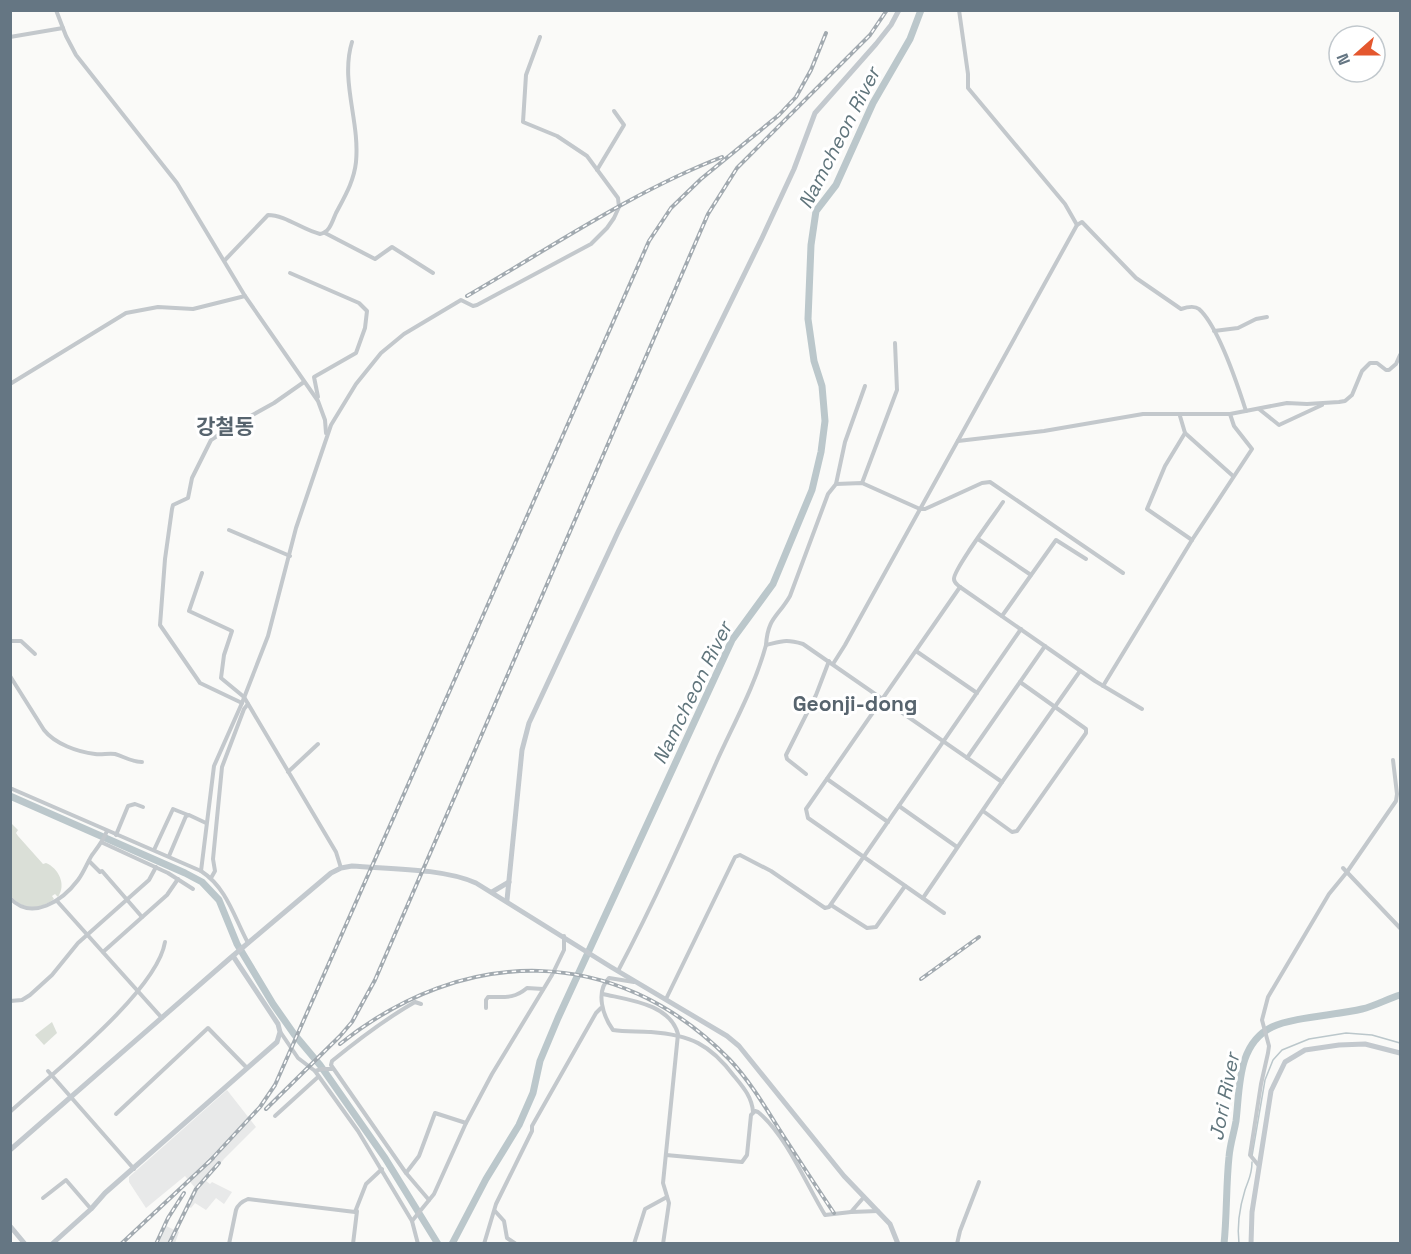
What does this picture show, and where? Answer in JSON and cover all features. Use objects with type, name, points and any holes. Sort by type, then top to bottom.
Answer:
[{"type":"main road","points":[[507,900],[522,750],[529,723],[618,532],[762,238],[794,169],[815,113],[884,34],[899,10]]},
{"type":"main road","points":[[10,1150],[235,955],[340,868],[381,868],[461,877],[507,900],[611,967],[720,1031],[734,1042],[844,1176],[891,1224],[898,1244]]},
{"type":"main road","points":[[492,892],[509,882]]},
{"type":"main road","points":[[52,1244],[91,1209],[105,1193],[277,1042],[280,1032],[276,1020],[235,955]]},
{"type":"main road","points":[[1251,1244],[1252,1212],[1273,1086],[1288,1059],[1311,1048],[1340,1044],[1365,1044],[1401,1053]]},
{"type":"main road","points":[[10,1226],[25,1244]]},
{"type":"street","points":[[56,10],[76,55],[177,183],[245,296],[318,401]]},
{"type":"street","points":[[959,10],[968,88],[1065,204],[1077,225]]},
{"type":"street","points":[[10,37],[63,28]]},
{"type":"street","points":[[201,871],[216,757],[242,703],[272,626],[296,528],[331,425],[356,384],[374,361],[404,334],[461,300],[472,306],[477,305],[591,244],[607,228],[619,207],[618,198],[587,156],[557,135],[523,122],[526,75],[540,37]]},
{"type":"street","points":[[325,233],[352,182],[356,160],[356,140],[347,68],[352,42]]},
{"type":"street","points":[[597,170],[624,124],[614,111]]},
{"type":"street","points":[[225,260],[267,215],[276,216],[306,230],[325,233],[375,258],[380,257],[392,247],[434,273]]},
{"type":"street","points":[[806,774],[787,759],[786,755],[831,663],[845,645],[1077,225],[1082,222],[1085,224],[1147,287],[1181,309],[1191,307],[1199,309],[1214,331],[1236,380],[1246,411]]},
{"type":"street","points":[[290,273],[363,305],[368,311],[356,353],[314,377],[327,437]]},
{"type":"street","points":[[10,384],[126,313],[164,307],[193,309],[245,296]]},
{"type":"street","points":[[1214,331],[1238,328],[1256,319],[1267,317]]},
{"type":"street","points":[[862,483],[897,390],[896,343]]},
{"type":"street","points":[[958,441],[1044,431],[1143,414],[1180,416],[1230,414],[1287,403],[1307,405],[1345,401],[1356,389],[1363,369],[1370,363],[1377,363],[1389,370],[1401,355]]},
{"type":"street","points":[[242,703],[200,683],[160,626],[165,559],[172,509],[173,505],[188,498],[192,478],[211,440],[274,403],[304,382]]},
{"type":"street","points":[[618,971],[643,925],[756,674],[772,620],[790,596],[828,494],[836,484],[845,442],[865,386]]},
{"type":"street","points":[[1259,409],[1279,425],[1318,406],[1331,403]]},
{"type":"street","points":[[1103,686],[1192,540],[1252,449],[1234,426],[1230,414]]},
{"type":"street","points":[[1180,416],[1185,433],[1233,476]]},
{"type":"street","points":[[1185,433],[1165,466],[1147,510],[1192,540]]},
{"type":"street","points":[[836,484],[862,483],[920,509],[926,509],[982,483],[990,482],[1123,573]]},
{"type":"street","points":[[1003,502],[956,574],[955,582],[1080,671],[1142,709]]},
{"type":"street","points":[[229,530],[290,556]]},
{"type":"street","points":[[978,539],[1031,575]]},
{"type":"street","points":[[1002,616],[1056,540],[1086,559]]},
{"type":"street","points":[[202,573],[189,611],[232,631],[224,655],[221,678],[244,697],[336,852],[340,868]]},
{"type":"street","points":[[944,913],[807,816],[806,809],[960,586]]},
{"type":"street","points":[[666,999],[735,857],[740,855],[771,871],[825,908],[831,904],[1022,629]]},
{"type":"street","points":[[766,645],[786,640],[803,644],[1002,782]]},
{"type":"street","points":[[10,641],[21,641],[35,654]]},
{"type":"street","points":[[967,758],[1045,646]]},
{"type":"street","points":[[916,651],[977,693]]},
{"type":"street","points":[[923,898],[1080,671]]},
{"type":"street","points":[[10,676],[44,730],[51,737],[80,751],[98,755],[111,753],[132,761],[142,762]]},
{"type":"street","points":[[983,811],[1014,832],[1019,830],[1086,730],[1020,682]]},
{"type":"street","points":[[211,878],[215,871],[213,859],[223,762],[248,704]]},
{"type":"street","points":[[288,771],[318,744]]},
{"type":"street","points":[[1259,1167],[1250,1155],[1268,1053],[1268,1040],[1262,1024],[1263,1010],[1273,987],[1329,894],[1396,801],[1393,760]]},
{"type":"street","points":[[827,779],[888,822]]},
{"type":"street","points":[[10,788],[106,833],[154,850],[201,871],[211,878],[231,905],[247,945]]},
{"type":"street","points":[[209,801],[219,801]]},
{"type":"street","points":[[116,835],[128,806],[135,804],[142,807]]},
{"type":"street","points":[[899,806],[957,847]]},
{"type":"street","points":[[154,850],[172,808],[206,823]]},
{"type":"street","points":[[169,856],[188,815]]},
{"type":"street","points":[[10,898],[18,905],[34,909],[57,901],[77,881],[103,843],[106,833]]},
{"type":"street","points":[[103,843],[156,867],[193,889]]},
{"type":"street","points":[[89,861],[102,871],[142,917]]},
{"type":"street","points":[[10,1001],[21,1000],[30,995],[87,934],[149,880],[156,867]]},
{"type":"street","points":[[1345,870],[1401,928]]},
{"type":"street","points":[[103,952],[166,895],[178,879]]},
{"type":"street","points":[[831,904],[872,929],[876,927],[905,886]]},
{"type":"street","points":[[57,901],[162,1018]]},
{"type":"street","points":[[413,1219],[429,1201],[440,1183],[466,1123],[499,1062],[561,959],[564,950],[564,936]]},
{"type":"street","points":[[10,1104],[12,1111],[50,1073],[95,1035],[138,991],[156,966],[165,942]]},
{"type":"street","points":[[637,982],[609,978],[604,985],[601,1008],[613,1030],[678,1034],[701,1044],[723,1062],[751,1099],[753,1112],[747,1155],[742,1162],[666,1155]]},
{"type":"street","points":[[486,1008],[488,998],[518,996],[530,987],[543,989]]},
{"type":"street","points":[[603,994],[641,1002],[656,1009],[671,1020],[678,1034],[663,1184],[667,1197],[668,1218],[663,1244]]},
{"type":"street","points":[[420,1004],[415,1002],[391,1016],[362,1036],[332,1061],[331,1065],[406,1173],[429,1201]]},
{"type":"street","points":[[484,1244],[500,1194],[532,1126],[601,1008]]},
{"type":"street","points":[[116,1114],[207,1028],[248,1069]]},
{"type":"street","points":[[280,1032],[298,1058],[315,1071],[358,1131],[413,1219],[418,1244]]},
{"type":"street","points":[[315,1071],[332,1069]]},
{"type":"street","points":[[50,1073],[134,1169]]},
{"type":"street","points":[[275,1116],[318,1077]]},
{"type":"street","points":[[753,1112],[758,1112],[774,1130],[798,1166],[825,1215],[878,1210]]},
{"type":"street","points":[[406,1173],[418,1156],[435,1113],[466,1123]]},
{"type":"street","points":[[353,1244],[357,1210],[366,1184],[382,1169]]},
{"type":"street","points":[[43,1198],[66,1180],[91,1209]]},
{"type":"street","points":[[957,1244],[979,1182]]},
{"type":"street","points":[[634,1244],[645,1209],[667,1197]]},
{"type":"street","points":[[851,1212],[865,1197]]},
{"type":"street","points":[[229,1244],[237,1206],[249,1199],[343,1211],[355,1212],[357,1210]]},
{"type":"street","points":[[495,1211],[504,1221],[507,1238],[516,1244]]},
{"type":"shaded area","points":[[10,822],[18,830],[16,833],[18,836],[43,864],[50,865],[60,877],[61,892],[58,897],[55,894],[52,896],[54,899],[49,903],[31,907],[20,904],[11,896]]},
{"type":"shaded area","points":[[52,1022],[57,1033],[44,1045],[35,1035]]},
{"type":"shaded area","points":[[227,1090],[256,1127],[206,1181],[232,1192],[224,1204],[216,1198],[206,1210],[195,1203],[191,1208],[188,1206],[197,1190],[185,1176],[146,1208],[129,1182],[129,1177]]},
{"type":"shaded area","points":[[166,1226],[179,1232],[175,1243],[159,1243]]},
{"type":"waterway","name":"Namcheon River","points":[[452,1244],[486,1179],[519,1125],[533,1093],[540,1061],[558,1018],[732,640],[773,584],[812,490],[821,452],[825,421],[822,386],[814,361],[808,319],[811,245],[816,211],[836,185],[873,103],[910,39],[921,10]]},
{"type":"waterway","points":[[10,796],[202,882],[219,900],[237,944],[273,1004],[320,1065],[385,1158],[438,1244]]},
{"type":"waterway","name":"Jori River","points":[[1224,1244],[1230,1152],[1242,1068],[1252,1044],[1272,1027],[1281,1024],[1303,1018],[1362,1009],[1400,995]]},
{"type":"waterway","points":[[1252,1156],[1265,1080],[1273,1060],[1282,1050],[1309,1039],[1346,1033],[1372,1035],[1400,1043]]},
{"type":"waterway","points":[[1239,1244],[1240,1210],[1252,1162]]},
{"type":"railway","points":[[266,1109],[352,1022],[375,980],[708,214],[737,168],[870,35],[887,10]]},
{"type":"railway","points":[[208,1163],[260,1107],[275,1085],[649,241],[671,208],[701,179],[779,115],[796,97],[811,70],[826,33]]},
{"type":"railway","points":[[467,296],[624,204],[722,157]]},
{"type":"railway","points":[[921,979],[979,937]]},
{"type":"railway","points":[[340,1044],[388,1011],[437,988],[488,975],[538,971],[589,977],[638,994],[685,1021],[729,1059],[756,1093],[834,1213]]},
{"type":"railway","points":[[121,1244],[213,1158]]},
{"type":"railway","points":[[169,1244],[196,1189],[219,1163]]},
{"type":"railway","points":[[156,1244],[168,1218],[184,1193]]},
{"type":"district","name":"강철동","points":[[225,426]]},
{"type":"district","name":"Geonji-dong","points":[[855,703]]}]
